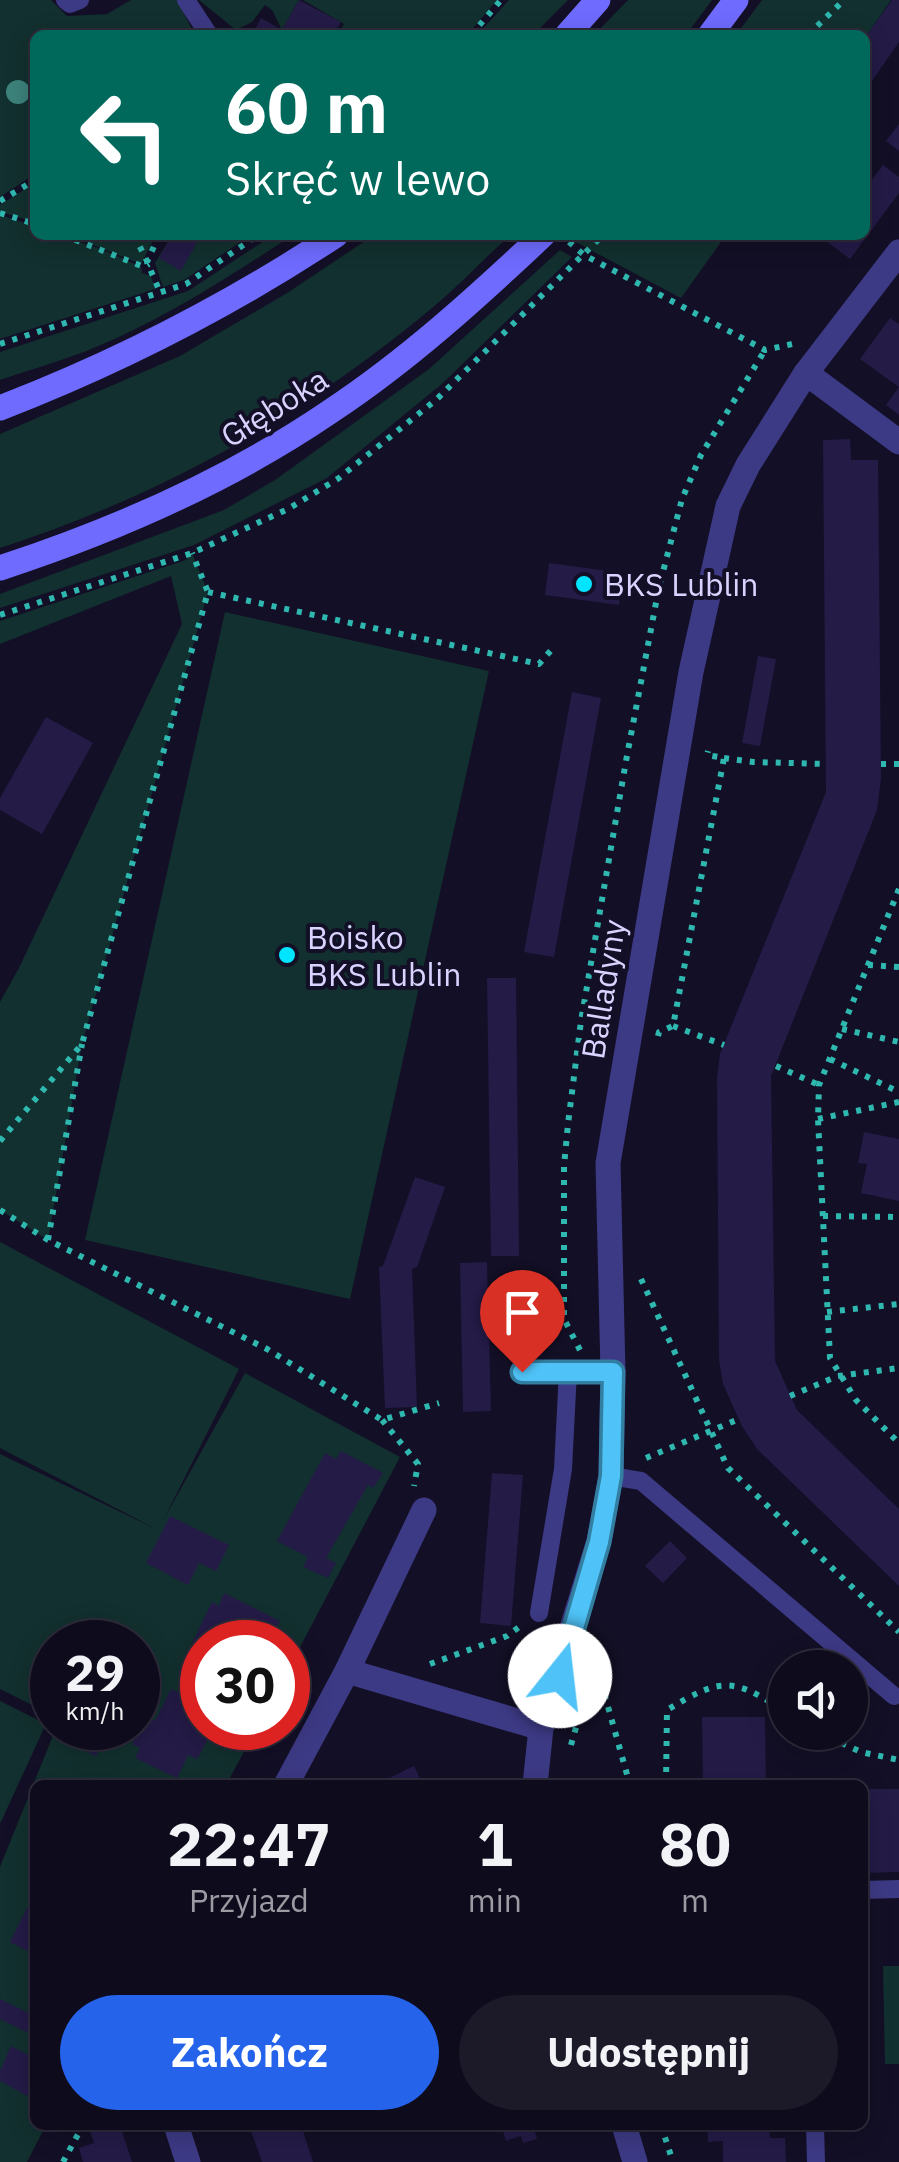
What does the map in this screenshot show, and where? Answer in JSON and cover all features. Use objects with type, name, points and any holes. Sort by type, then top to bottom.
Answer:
[{"type":"street","points":[[571,30],[598,0]]},
{"type":"street","points":[[714,30],[736,0]]},
{"type":"street","points":[[0,408],[148,345],[270,278],[328,240]]},
{"type":"street","name":"Głęboka","points":[[0,568],[161,506],[278,445],[380,376],[552,240]]},
{"type":"street","name":"Balladyny","points":[[536,1780],[541,1728],[599,1542],[611,1476],[602,1372],[608,1163],[691,672],[728,506],[748,465],[806,373],[899,252]]},
{"type":"street","points":[[806,373],[899,442]]},
{"type":"street","points":[[289,1780],[347,1672],[419,1500]]},
{"type":"street","points":[[347,1672],[541,1728]]},
{"type":"street","points":[[178,2130],[188,2162]]},
{"type":"street","points":[[625,2130],[635,2162]]},
{"type":"lane","points":[[65,0],[70,4],[80,0]]},
{"type":"lane","points":[[186,0],[207,30]]},
{"type":"lane","points":[[539,1613],[563,1470],[568,1371]]},
{"type":"lane","points":[[522,1372],[602,1372]]},
{"type":"lane","points":[[611,1476],[641,1481],[894,1696]]},
{"type":"lane","points":[[868,1890],[899,1889]]},
{"type":"lane","points":[[816,2130],[816,2162]]},
{"type":"path","points":[[474,30],[501,0]]},
{"type":"path","points":[[813,30],[844,0]]},
{"type":"path","points":[[0,201],[30,183]]},
{"type":"path","points":[[0,213],[30,222]]},
{"type":"path","points":[[76,240],[144,266],[157,240]]},
{"type":"path","points":[[136,240],[160,292]]},
{"type":"path","points":[[0,344],[186,284],[251,240]]},
{"type":"path","points":[[558,240],[764,350],[808,340]]},
{"type":"path","points":[[0,615],[192,553],[288,509],[339,478],[437,399],[598,240]]},
{"type":"path","points":[[602,1372],[564,1319],[564,1166],[581,1021],[669,543],[700,455],[764,350]]},
{"type":"path","points":[[48,1240],[82,1044],[208,592],[192,553]]},
{"type":"path","points":[[208,592],[540,664],[554,646]]},
{"type":"path","points":[[710,738],[707,755],[753,762],[827,764]]},
{"type":"path","points":[[672,1026],[724,758]]},
{"type":"path","points":[[881,764],[899,764]]},
{"type":"path","points":[[899,890],[819,1085],[818,1118],[830,1358],[856,1400],[899,1442]]},
{"type":"path","points":[[868,964],[899,967]]},
{"type":"path","points":[[656,1052],[659,1032],[672,1026],[724,1045]]},
{"type":"path","points":[[842,1029],[899,1042]]},
{"type":"path","points":[[0,1141],[82,1044]]},
{"type":"path","points":[[830,1059],[899,1092]]},
{"type":"path","points":[[776,1066],[819,1085]]},
{"type":"path","points":[[818,1118],[899,1102]]},
{"type":"path","points":[[0,1210],[48,1240],[267,1349],[382,1420],[418,1464],[419,1500]]},
{"type":"path","points":[[822,1216],[899,1217]]},
{"type":"path","points":[[640,1303],[639,1273],[728,1468],[899,1632]]},
{"type":"path","points":[[827,1312],[899,1304]]},
{"type":"path","points":[[790,1396],[838,1376],[899,1368]]},
{"type":"path","points":[[382,1420],[439,1402]]},
{"type":"path","points":[[640,1460],[738,1419]]},
{"type":"path","points":[[640,1442],[641,1481]]},
{"type":"path","points":[[426,1665],[507,1636],[539,1613]]},
{"type":"path","points":[[568,1756],[600,1639]]},
{"type":"path","points":[[594,1657],[629,1780]]},
{"type":"path","points":[[666,1780],[668,1710],[705,1687],[733,1684],[768,1700]]},
{"type":"path","points":[[857,1750],[899,1760]]},
{"type":"path","points":[[63,2162],[80,2130]]},
{"type":"path","points":[[663,2130],[673,2162]]},
{"type":"green space","points":[[0,0],[51,0],[67,16],[107,14],[131,0],[177,0],[192,30],[30,30],[30,177],[0,197]]},
{"type":"green space","points":[[199,0],[299,0],[282,30],[265,5],[252,22],[236,30]]},
{"type":"green space","points":[[303,0],[497,0],[471,30],[340,30],[344,24]]},
{"type":"green space","points":[[509,0],[568,0],[538,30],[482,30]]},
{"type":"green space","points":[[628,0],[712,0],[690,30],[599,30]]},
{"type":"green space","points":[[762,0],[891,0],[870,31],[740,30]]},
{"type":"green space","points":[[30,186],[30,221],[0,212],[0,205]]},
{"type":"green space","points":[[0,215],[30,224],[30,240],[76,241],[141,267],[142,273],[151,276],[155,289],[0,339]]},
{"type":"green space","points":[[81,240],[153,240],[141,264]]},
{"type":"green space","points":[[169,240],[244,240],[184,280],[163,287],[155,263]]},
{"type":"green space","points":[[265,240],[285,240],[122,336],[0,380],[0,352],[188,291]]},
{"type":"green space","points":[[366,240],[506,240],[383,347],[281,418],[174,478],[0,548],[0,434],[180,356],[287,293]]},
{"type":"green space","points":[[572,240],[722,240],[681,298]]},
{"type":"green space","points":[[560,250],[572,257],[443,383],[327,478],[194,545],[0,608],[0,594],[224,510],[275,480],[429,369]]},
{"type":"green space","points":[[192,553],[208,592],[82,1044],[48,1240],[0,1210],[0,1002],[182,624],[171,576],[0,644],[0,621],[186,560]]},
{"type":"green space","name":"Boisko BKS Lublin","points":[[225,612],[489,671],[350,1299],[85,1240]]},
{"type":"green space","points":[[0,1242],[239,1369],[164,1519],[245,1373],[400,1457],[310,1628],[310,1620],[180,1620],[180,1750],[245,1750],[229,1780],[35,1780],[47,1750],[160,1750],[160,1620],[30,1620],[30,1704],[0,1689],[0,1454],[158,1530],[0,1448]]},
{"type":"green space","points":[[0,1701],[30,1716],[30,1750],[34,1750],[0,1824]]},
{"type":"green space","points":[[30,1793],[30,2130],[43,2130],[27,2162],[0,2162],[0,1867]]},
{"type":"green space","points":[[883,1966],[899,1966],[899,2064],[885,2064]]},
{"type":"building","points":[[299,0],[341,22],[336,30],[282,30]]},
{"type":"building","points":[[892,0],[899,0],[899,42],[870,84],[870,31]]},
{"type":"building","points":[[261,18],[282,30],[255,30]]},
{"type":"building","points":[[899,124],[899,151],[886,141]]},
{"type":"building","points":[[883,165],[899,177],[899,193],[870,232],[870,182]]},
{"type":"building","points":[[169,240],[198,240],[181,271],[159,258]]},
{"type":"building","points":[[827,240],[864,240],[850,259]]},
{"type":"building","points":[[890,318],[899,324],[899,387],[860,359]]},
{"type":"building","points":[[899,387],[899,415],[886,405]]},
{"type":"building","points":[[850,439],[851,460],[878,460],[881,779],[877,810],[771,1076],[775,1361],[797,1410],[899,1509],[899,1586],[758,1450],[723,1384],[719,1360],[720,1054],[826,792],[823,440]]},
{"type":"building","name":"BKS Lublin","points":[[549,563],[623,573],[619,605],[545,595]]},
{"type":"building","points":[[758,656],[776,659],[760,746],[742,743]]},
{"type":"building","points":[[572,692],[601,698],[554,957],[524,952]]},
{"type":"building","points":[[46,717],[93,743],[42,834],[0,810],[0,798]]},
{"type":"building","points":[[487,978],[516,978],[519,1256],[491,1256]]},
{"type":"building","points":[[864,1132],[899,1139],[899,1201],[861,1193],[867,1164],[858,1163]]},
{"type":"building","points":[[415,1177],[445,1187],[417,1267],[412,1269],[417,1407],[385,1408],[379,1267],[383,1266]]},
{"type":"building","points":[[487,1262],[491,1411],[463,1412],[460,1263]]},
{"type":"building","points":[[341,1451],[383,1473],[373,1488],[368,1485],[326,1558],[336,1563],[328,1578],[303,1567],[308,1557],[277,1541],[325,1453],[336,1459]]},
{"type":"building","points":[[492,1473],[523,1475],[511,1626],[480,1623]]},
{"type":"building","points":[[170,1516],[229,1545],[216,1571],[199,1563],[188,1585],[146,1563]]},
{"type":"building","points":[[670,1541],[687,1558],[663,1583],[645,1566]]},
{"type":"building","points":[[224,1593],[278,1620],[203,1620],[212,1602],[219,1606]]},
{"type":"building","points":[[171,1689],[180,1694],[180,1750],[202,1750],[197,1759],[188,1755],[177,1778],[135,1758],[139,1750],[160,1750],[160,1711]]},
{"type":"building","points":[[702,1717],[765,1717],[766,1780],[703,1780]]},
{"type":"building","points":[[414,1766],[421,1780],[385,1780]]},
{"type":"building","points":[[868,1789],[899,1789],[899,1872],[868,1873]]},
{"type":"building","points":[[27,1908],[30,1910],[30,1952],[10,1942]]},
{"type":"building","points":[[0,1999],[30,2014],[30,2034],[0,2019]]},
{"type":"building","points":[[11,2046],[30,2056],[30,2097],[0,2081]]},
{"type":"building","points":[[90,2130],[122,2130],[132,2162],[83,2162],[79,2148],[94,2143]]},
{"type":"building","points":[[251,2130],[303,2130],[313,2162],[262,2162]]},
{"type":"building","points":[[503,2130],[541,2130],[535,2132],[537,2139],[523,2143],[521,2136],[506,2141]]},
{"type":"building","points":[[707,2130],[769,2130],[770,2138],[785,2138],[786,2162],[723,2162],[723,2141],[708,2142]]},
{"type":"place","name":"BKS Lublin","points":[[584,584]]},
{"type":"place","name":"Boisko BKS Lublin","points":[[287,955]]},
{"type":"route","points":[[522,1372],[613,1372],[611,1476],[599,1542],[560,1676]]}]
